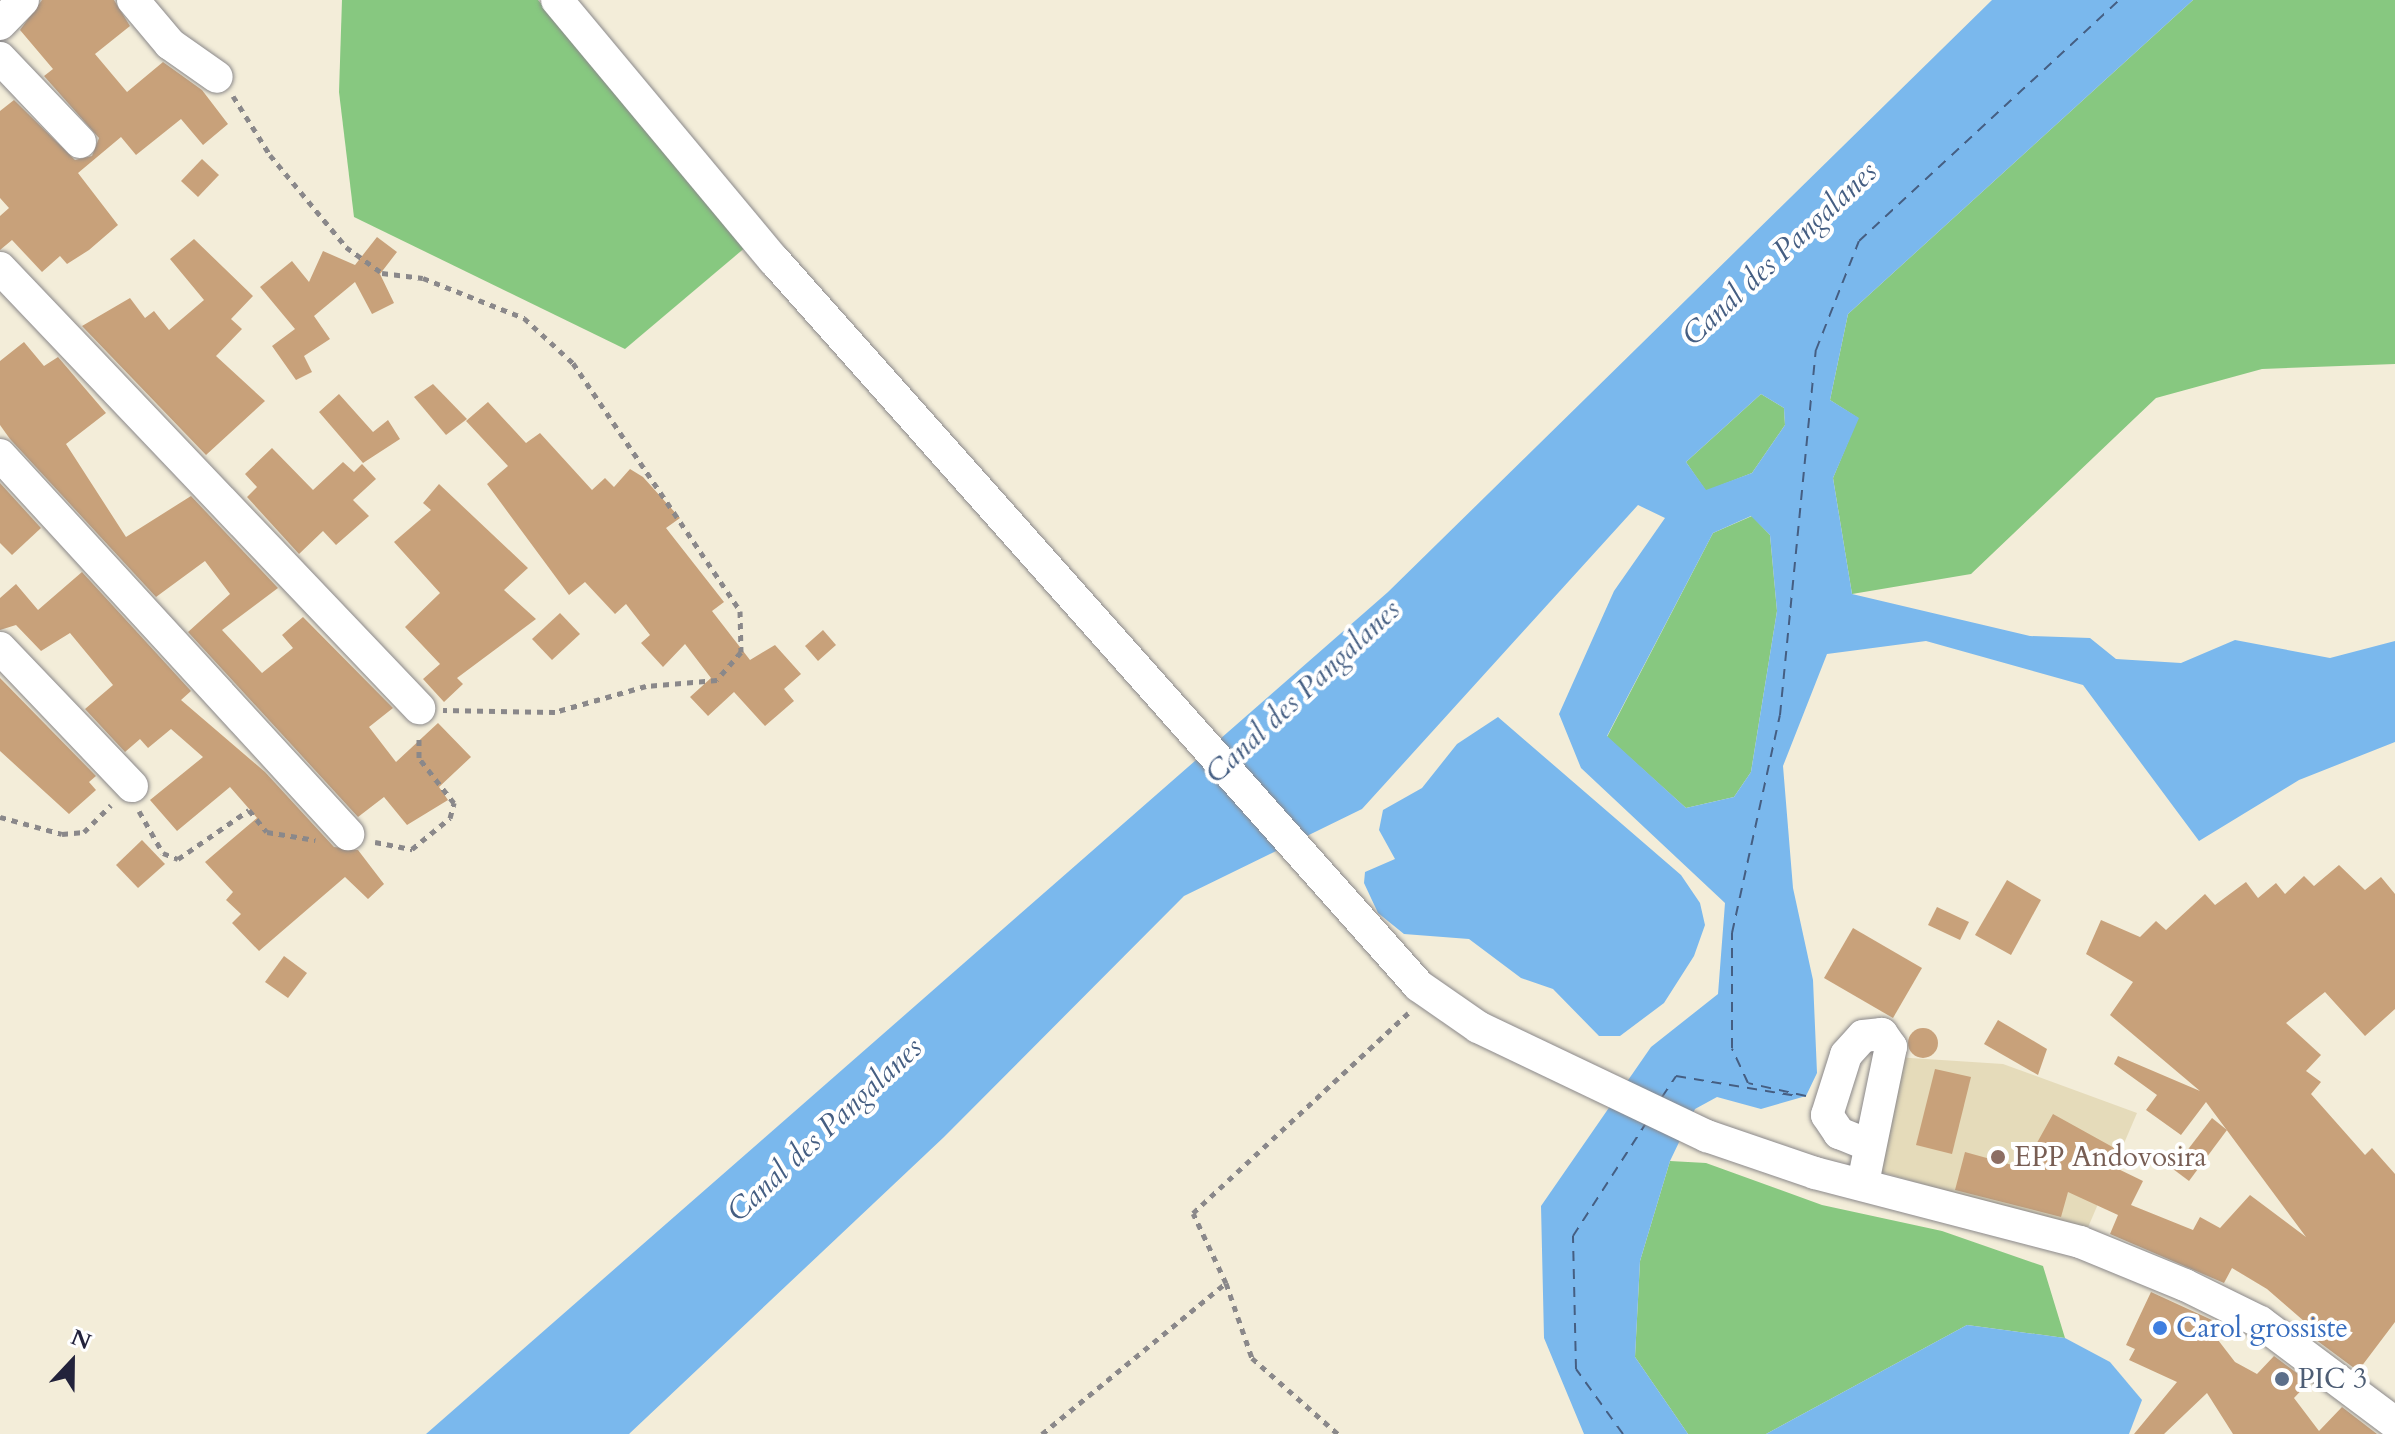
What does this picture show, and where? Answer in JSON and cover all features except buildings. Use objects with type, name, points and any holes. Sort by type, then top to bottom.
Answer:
[{"type":"street","points":[[0,24],[23,0]]},
{"type":"street","points":[[133,0],[170,44],[217,77]]},
{"type":"street","points":[[557,0],[1178,720],[1306,865],[1419,986],[1478,1027],[1707,1136],[1863,1183],[2080,1242],[2185,1285],[2260,1322],[2392,1414]]},
{"type":"street","points":[[0,58],[80,142]]},
{"type":"street","points":[[0,268],[419,708]]},
{"type":"street","points":[[0,455],[348,834]]},
{"type":"street","points":[[0,648],[132,786]]},
{"type":"street","points":[[1863,1183],[1869,1145]]},
{"type":"path","points":[[0,817],[35,831],[84,832],[132,786],[142,822],[163,853],[178,859],[249,810],[267,832],[295,832],[307,842],[348,834],[412,849],[450,818],[454,803],[445,785],[419,758],[419,708],[555,712],[646,686],[700,686],[723,675],[741,652],[740,611],[573,363],[524,318],[423,278],[382,273],[346,247],[217,77]]},
{"type":"path","points":[[1338,1434],[1252,1358],[1226,1283],[1193,1213],[1406,1018],[1419,986]]},
{"type":"path","points":[[1042,1434],[1226,1283]]},
{"type":"shaded area","name":"EPP Andovosira","points":[[1895,1057],[2003,1064],[2137,1113],[2086,1232],[1878,1171]]},
{"type":"green space","points":[[342,0],[538,0],[747,246],[625,349],[354,217],[339,92]]},
{"type":"green space","points":[[2193,0],[2395,0],[2395,364],[2262,369],[2156,398],[1971,574],[1852,594],[1833,478],[1858,418],[1830,400],[1848,314]]},
{"type":"green space","points":[[1761,394],[1784,408],[1785,425],[1752,473],[1706,491],[1686,462]]},
{"type":"green space","points":[[1752,516],[1770,535],[1777,611],[1751,772],[1734,797],[1686,808],[1607,737],[1713,533]]},
{"type":"green space","points":[[1670,1161],[1706,1163],[1822,1205],[1942,1231],[2043,1266],[2065,1338],[1967,1325],[1766,1434],[1688,1434],[1635,1357],[1640,1261]]},
{"type":"water","name":"Canal des Pangalanes","points":[[1992,0],[2193,0],[1848,314],[1830,400],[1859,418],[1833,478],[1852,594],[2030,636],[2090,638],[2116,659],[2181,663],[2235,640],[2330,658],[2395,641],[2395,742],[2299,780],[2199,841],[2083,685],[1926,641],[1827,654],[1783,766],[1793,888],[1813,980],[1817,1073],[1806,1096],[1761,1109],[1717,1097],[1695,1109],[1670,1161],[1640,1261],[1635,1357],[1688,1434],[1584,1434],[1544,1338],[1541,1206],[1651,1047],[1718,994],[1725,903],[1581,768],[1559,714],[1614,591],[1665,518],[1638,505],[1362,809],[1184,896],[944,1137],[629,1434],[426,1434],[1388,592]],"holes":[[[1761,394],[1784,408],[1785,425],[1752,473],[1706,490],[1686,462]],[[1751,516],[1770,535],[1777,611],[1751,772],[1734,797],[1686,808],[1607,736],[1713,533]]]},
{"type":"water","points":[[1498,717],[1681,875],[1700,903],[1705,925],[1694,956],[1664,1003],[1620,1036],[1599,1036],[1553,989],[1521,978],[1469,939],[1404,934],[1378,913],[1364,883],[1365,872],[1395,859],[1379,830],[1383,810],[1422,788],[1457,744]]},
{"type":"water","points":[[1967,1325],[2065,1338],[2110,1362],[2142,1400],[2129,1434],[1766,1434]]},
{"type":"ferry route","points":[[1806,1096],[1748,1083],[1732,1048],[1732,933],[1780,715],[1816,350],[1859,241],[2119,0]]},
{"type":"ferry route","points":[[1662,1097],[1676,1076],[1797,1096]]},
{"type":"ferry route","points":[[1623,1434],[1576,1369],[1573,1236],[1646,1123]]},
{"type":"place","name":"EPP Andovosira","points":[[1998,1157]]},
{"type":"place","name":"Carol grossiste","points":[[2160,1328]]},
{"type":"place","name":"PIC 3","points":[[2282,1379]]}]
